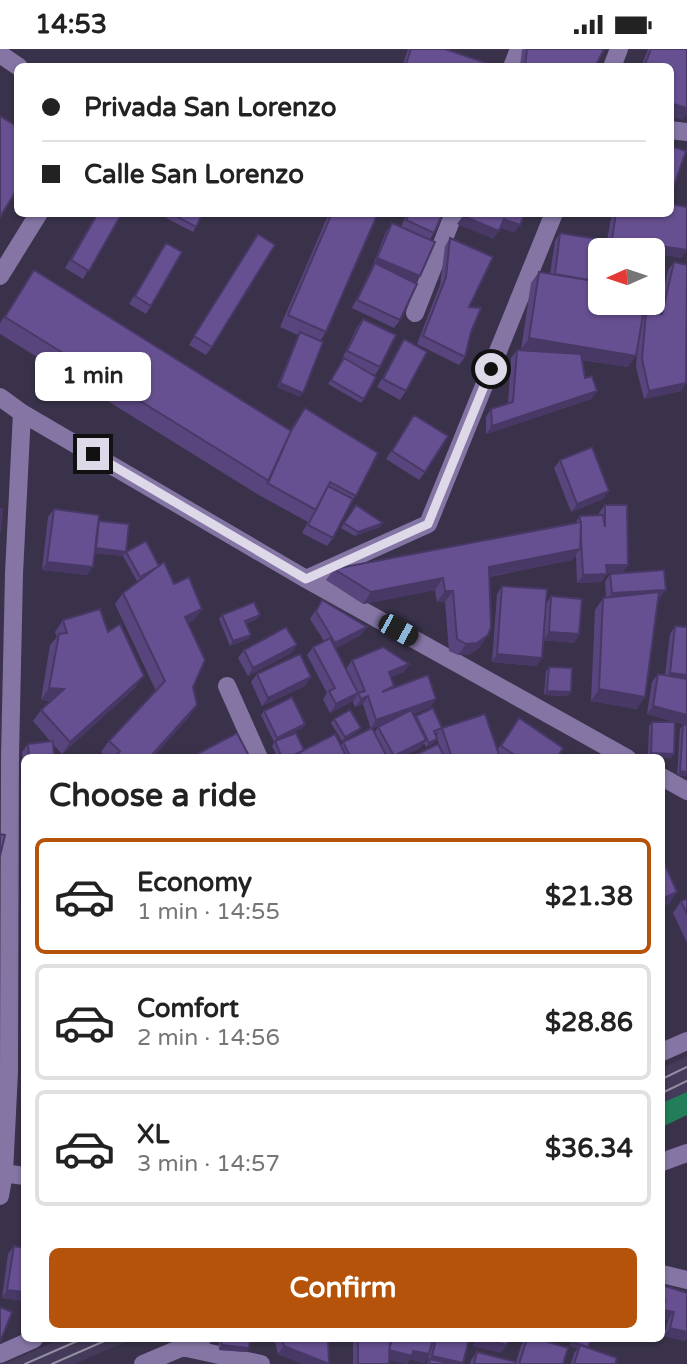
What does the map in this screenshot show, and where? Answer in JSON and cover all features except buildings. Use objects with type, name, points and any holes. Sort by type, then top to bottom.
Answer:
[{"type":"street","points":[[0,276],[37,217]]},
{"type":"street","points":[[415,313],[452,217]]},
{"type":"street","points":[[306,579],[428,524],[552,217]]},
{"type":"street","points":[[0,397],[22,413],[306,579],[620,754]]},
{"type":"street","points":[[0,1196],[4,1173],[9,1072],[5,892],[7,573],[22,413]]},
{"type":"street","points":[[227,686],[257,754]]},
{"type":"street","points":[[665,779],[687,791]]},
{"type":"street","points":[[665,1051],[687,1041]]},
{"type":"street","points":[[665,1161],[687,1153]]},
{"type":"street","points":[[4,1173],[21,1176]]},
{"type":"street","points":[[665,1265],[687,1270]]},
{"type":"street","points":[[665,1275],[687,1280]]},
{"type":"street","points":[[0,1354],[27,1342]]},
{"type":"street","points":[[143,1364],[194,1342]]},
{"type":"street","points":[[182,1347],[261,1364]]},
{"type":"shaded area","points":[[687,1056],[687,1092],[665,1102],[665,1067]]},
{"type":"shaded area","points":[[54,1342],[125,1342],[75,1364],[4,1364]]},
{"type":"green space","points":[[687,1092],[687,1115],[665,1126],[665,1102]]},
{"type":"tram line","points":[[665,1078],[687,1067]]},
{"type":"tram line","points":[[665,1092],[687,1081]]},
{"type":"tram line","points":[[25,1364],[75,1342]]},
{"type":"tram line","points":[[52,1364],[102,1342]]},
{"type":"route","points":[[93,454],[306,579],[428,524],[491,369]]}]
